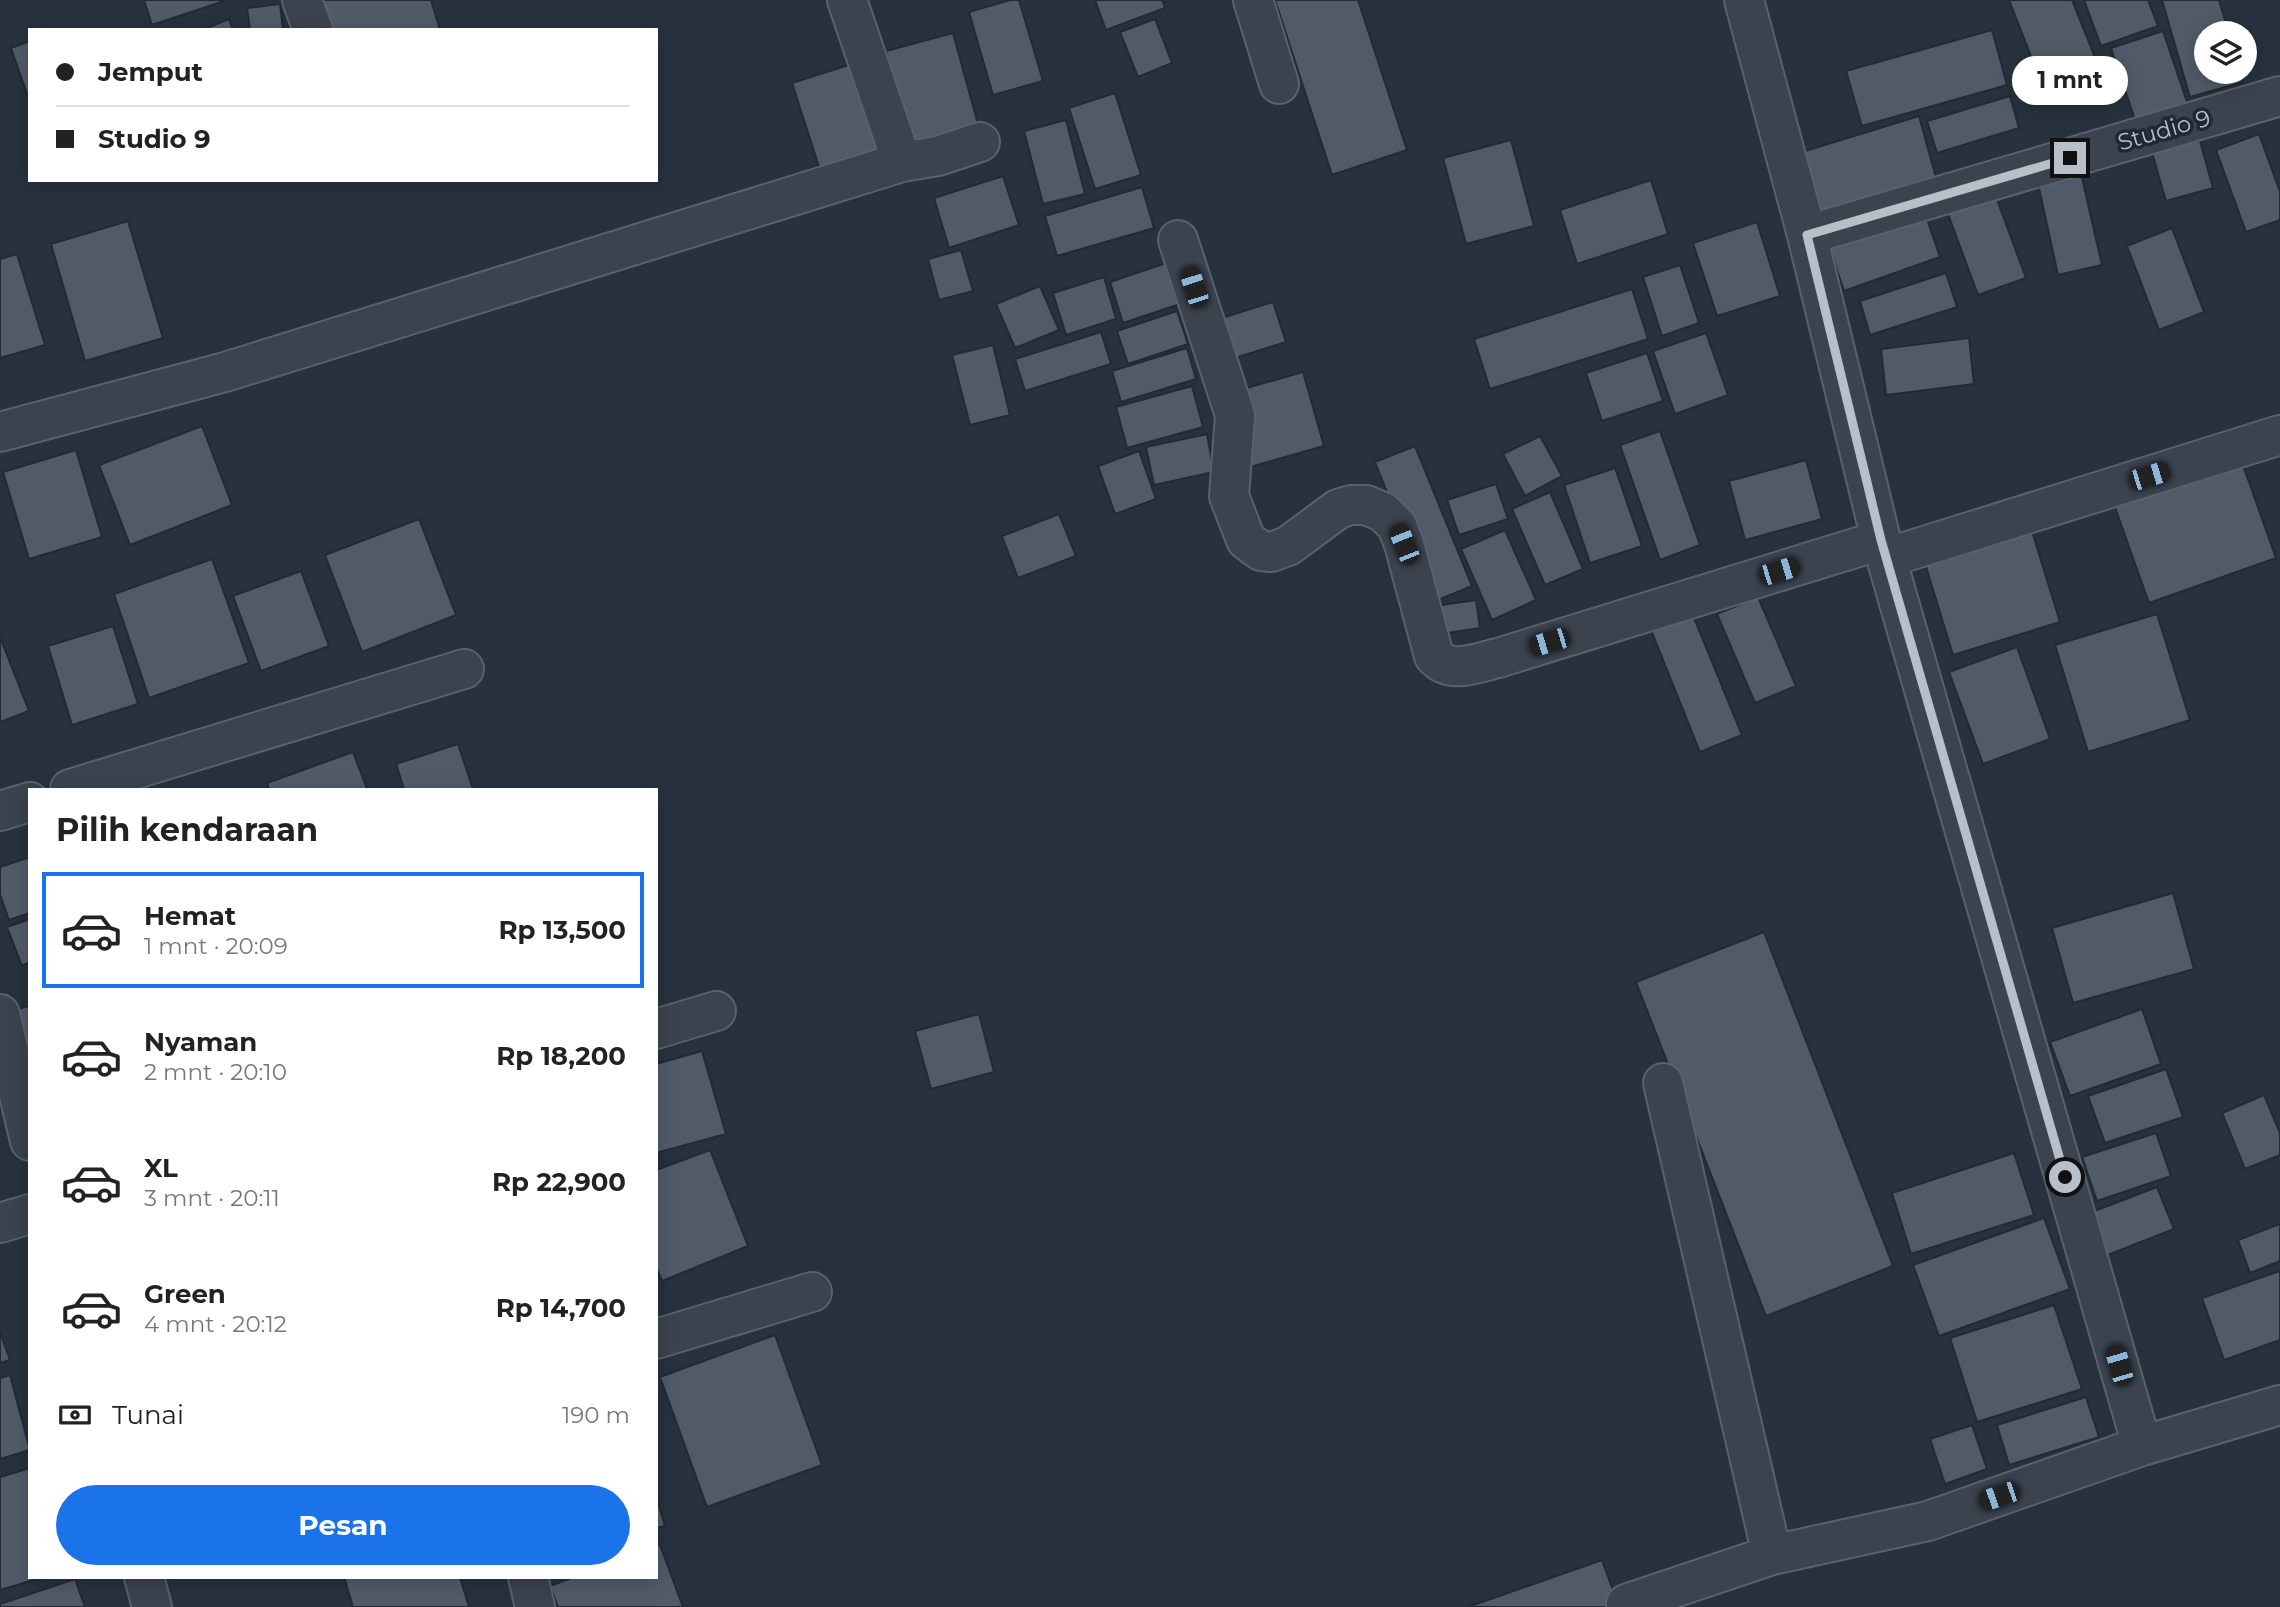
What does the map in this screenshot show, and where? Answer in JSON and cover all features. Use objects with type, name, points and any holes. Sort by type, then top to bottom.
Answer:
[{"type":"street","points":[[302,0],[312,28]]},
{"type":"street","points":[[847,0],[901,162]]},
{"type":"street","points":[[1252,0],[1279,84]]},
{"type":"street","points":[[1744,0],[1807,235],[1883,549],[2142,1446]]},
{"type":"street","name":"Studio 9","points":[[1807,235],[2280,96]]},
{"type":"street","points":[[0,432],[225,372],[901,162],[938,156],[980,142]]},
{"type":"street","points":[[1178,240],[1235,415],[1229,496],[1246,540],[1261,551],[1271,552],[1288,546],[1338,509],[1351,505],[1366,505],[1383,512],[1397,526],[1404,544],[1434,656],[1444,664],[1460,667],[2280,435]]},
{"type":"street","points":[[73,788],[464,669]]},
{"type":"street","points":[[0,811],[28,803]]},
{"type":"street","points":[[658,1028],[716,1011]]},
{"type":"street","points":[[0,1014],[28,1133]]},
{"type":"street","points":[[1663,1083],[1772,1555]]},
{"type":"street","points":[[0,1223],[28,1214]]},
{"type":"street","points":[[658,1338],[812,1292]]},
{"type":"street","points":[[1626,1604],[1772,1555],[1928,1521],[2142,1446],[2280,1405]]},
{"type":"street","points":[[145,1579],[152,1607]]},
{"type":"street","points":[[528,1579],[535,1607]]},
{"type":"building","points":[[144,0],[227,0],[152,25]]},
{"type":"building","points":[[321,0],[431,0],[439,28],[329,28]]},
{"type":"building","points":[[1010,0],[1019,0],[1043,81],[993,95],[969,12]]},
{"type":"building","points":[[1095,0],[1162,0],[1165,8],[1106,30]]},
{"type":"building","points":[[1275,0],[1358,0],[1407,150],[1332,175]]},
{"type":"building","points":[[2009,0],[2072,0],[2098,65],[2043,87]]},
{"type":"building","points":[[2084,0],[2148,0],[2158,26],[2101,46]]},
{"type":"building","points":[[2162,0],[2219,0],[2225,21],[2194,21],[2194,84],[2236,84],[2190,97]]},
{"type":"building","points":[[280,4],[283,28],[250,28],[247,8]]},
{"type":"building","points":[[229,19],[232,28],[206,28]]},
{"type":"building","points":[[1155,19],[1172,63],[1138,77],[1120,32]]},
{"type":"building","points":[[1992,30],[2007,85],[1862,126],[1846,71]]},
{"type":"building","points":[[2163,31],[2188,105],[2136,123],[2111,48]]},
{"type":"building","points":[[953,33],[979,128],[912,146],[886,51]]},
{"type":"building","points":[[28,42],[28,94],[27,94],[11,48]]},
{"type":"building","points":[[855,63],[883,150],[820,170],[792,83]]},
{"type":"building","points":[[1115,93],[1141,175],[1095,189],[1069,108]]},
{"type":"building","points":[[2010,96],[2019,128],[1937,153],[1927,121]]},
{"type":"building","points":[[1919,116],[1937,181],[1821,216],[1802,152]]},
{"type":"building","points":[[1066,120],[1085,194],[1043,204],[1024,131]]},
{"type":"building","points":[[2259,134],[2280,192],[2280,220],[2246,232],[2216,150]]},
{"type":"building","points":[[2199,137],[2213,188],[2166,201],[2151,149]]},
{"type":"building","points":[[1511,140],[1534,226],[1466,244],[1443,158]]},
{"type":"building","points":[[2080,169],[2102,265],[2058,275],[2037,179]]},
{"type":"building","points":[[1003,176],[1019,225],[949,248],[934,198]]},
{"type":"building","points":[[1651,180],[1668,234],[1577,264],[1560,210]]},
{"type":"building","points":[[1142,187],[1154,228],[1057,256],[1045,216]]},
{"type":"building","points":[[1996,197],[2026,278],[1978,295],[1948,214]]},
{"type":"building","points":[[1924,210],[1940,257],[1844,291],[1828,243]]},
{"type":"building","points":[[128,221],[163,338],[85,361],[51,244]]},
{"type":"building","points":[[1757,222],[1780,296],[1717,316],[1693,243]]},
{"type":"building","points":[[2172,228],[2204,312],[2159,330],[2127,246]]},
{"type":"building","points":[[961,250],[973,291],[939,300],[928,259]]},
{"type":"building","points":[[17,254],[45,345],[0,358],[0,259]]},
{"type":"building","points":[[1166,263],[1180,304],[1123,323],[1110,282]]},
{"type":"building","points":[[1680,265],[1699,323],[1662,336],[1643,277]]},
{"type":"building","points":[[1946,273],[1957,307],[1870,335],[1860,301]]},
{"type":"building","points":[[1104,277],[1116,319],[1066,335],[1053,293]]},
{"type":"building","points":[[1040,286],[1059,330],[1015,348],[996,304]]},
{"type":"building","points":[[1632,289],[1648,339],[1490,389],[1474,339]]},
{"type":"building","points":[[1273,302],[1286,342],[1213,365],[1200,325]]},
{"type":"building","points":[[1177,311],[1188,344],[1128,364],[1117,331]]},
{"type":"building","points":[[1101,332],[1111,364],[1025,391],[1015,359]]},
{"type":"building","points":[[1706,333],[1728,395],[1675,414],[1653,351]]},
{"type":"building","points":[[1969,338],[1974,384],[1886,395],[1881,349]]},
{"type":"building","points":[[993,345],[1010,415],[970,425],[952,355]]},
{"type":"building","points":[[1187,348],[1196,379],[1121,402],[1112,371]]},
{"type":"building","points":[[1647,353],[1663,401],[1602,421],[1586,373]]},
{"type":"building","points":[[1303,372],[1324,446],[1250,467],[1229,393]]},
{"type":"building","points":[[1192,386],[1203,427],[1127,448],[1116,407]]},
{"type":"building","points":[[202,426],[232,505],[130,545],[99,465]]},
{"type":"building","points":[[1660,431],[1700,545],[1660,560],[1620,445]]},
{"type":"building","points":[[1207,434],[1214,472],[1154,485],[1146,447]]},
{"type":"building","points":[[1540,436],[1562,476],[1525,496],[1503,454]]},
{"type":"building","points":[[1415,446],[1472,586],[1431,603],[1375,462]]},
{"type":"building","points":[[76,450],[102,537],[29,559],[3,472]]},
{"type":"building","points":[[1139,451],[1156,499],[1115,514],[1098,466]]},
{"type":"building","points":[[2239,454],[2276,558],[2149,603],[2112,499]]},
{"type":"building","points":[[1806,460],[1822,519],[1745,540],[1729,481]]},
{"type":"building","points":[[1615,468],[1642,546],[1590,563],[1564,485]]},
{"type":"building","points":[[1496,484],[1508,519],[1459,535],[1447,500]]},
{"type":"building","points":[[1550,492],[1583,569],[1545,585],[1512,509]]},
{"type":"building","points":[[1059,514],[1076,556],[1018,578],[1002,536]]},
{"type":"building","points":[[419,519],[456,615],[362,652],[325,555]]},
{"type":"building","points":[[2031,528],[2060,622],[1953,655],[1924,560]]},
{"type":"building","points":[[1505,530],[1536,600],[1492,620],[1461,549]]},
{"type":"building","points":[[212,559],[249,663],[149,698],[114,594]]},
{"type":"building","points":[[301,571],[329,646],[261,671],[233,596]]},
{"type":"building","points":[[1758,597],[1796,686],[1755,703],[1717,614]]},
{"type":"building","points":[[1476,600],[1480,628],[1440,634],[1435,606]]},
{"type":"building","points":[[1690,608],[1742,735],[1700,752],[1649,625]]},
{"type":"building","points":[[2157,614],[2190,720],[2088,752],[2055,645]]},
{"type":"building","points":[[113,626],[138,704],[72,725],[48,646]]},
{"type":"building","points":[[0,637],[29,711],[0,722]]},
{"type":"building","points":[[2017,647],[2050,739],[1983,764],[1949,672]]},
{"type":"building","points":[[458,744],[473,788],[404,788],[396,764]]},
{"type":"building","points":[[353,752],[367,788],[269,788],[267,783]]},
{"type":"building","points":[[28,858],[28,914],[9,920],[0,894],[0,867]]},
{"type":"building","points":[[2173,893],[2194,969],[2073,1003],[2052,928]]},
{"type":"building","points":[[28,920],[28,963],[22,966],[7,927]]},
{"type":"building","points":[[1764,932],[1893,1266],[1766,1316],[1636,982]]},
{"type":"building","points":[[28,1006],[28,1068],[8,1013]]},
{"type":"building","points":[[2142,1009],[2161,1064],[2070,1096],[2050,1042]]},
{"type":"building","points":[[979,1014],[994,1072],[931,1089],[915,1031]]},
{"type":"building","points":[[702,1051],[726,1134],[658,1152],[658,1063]]},
{"type":"building","points":[[2166,1069],[2183,1117],[2105,1143],[2088,1096]]},
{"type":"building","points":[[2264,1095],[2280,1133],[2280,1155],[2245,1169],[2222,1113]]},
{"type":"building","points":[[2156,1133],[2171,1176],[2097,1201],[2082,1157]]},
{"type":"building","points":[[710,1150],[748,1246],[662,1281],[658,1272],[658,1169]]},
{"type":"building","points":[[2014,1153],[2034,1215],[1911,1254],[1892,1193]]},
{"type":"building","points":[[2157,1187],[2174,1229],[2100,1258],[2084,1215]]},
{"type":"building","points":[[2044,1218],[2070,1289],[1939,1336],[1913,1265]]},
{"type":"building","points":[[2280,1224],[2280,1261],[2250,1273],[2238,1240]]},
{"type":"building","points":[[2280,1271],[2280,1340],[2224,1360],[2202,1298]]},
{"type":"building","points":[[2054,1305],[2082,1389],[1977,1422],[1950,1338]]},
{"type":"building","points":[[0,1332],[10,1360],[0,1363]]},
{"type":"building","points":[[775,1335],[822,1465],[707,1507],[660,1377]]},
{"type":"building","points":[[10,1375],[28,1451],[0,1459],[0,1378]]},
{"type":"building","points":[[2086,1397],[2099,1437],[2009,1465],[1997,1425]]},
{"type":"building","points":[[1972,1425],[1987,1469],[1945,1484],[1930,1439]]},
{"type":"building","points":[[28,1469],[28,1579],[36,1579],[0,1590],[0,1477]]},
{"type":"building","points":[[658,1503],[665,1526],[658,1528]]},
{"type":"building","points":[[658,1546],[683,1607],[558,1607],[550,1586],[569,1579],[658,1579]]},
{"type":"building","points":[[1602,1560],[1619,1607],[1468,1607]]},
{"type":"building","points":[[75,1579],[85,1607],[0,1607],[0,1604]]},
{"type":"building","points":[[345,1579],[461,1579],[469,1607],[353,1607]]},
{"type":"route","points":[[2065,1177],[1881,540],[1807,235],[2070,158]]}]
